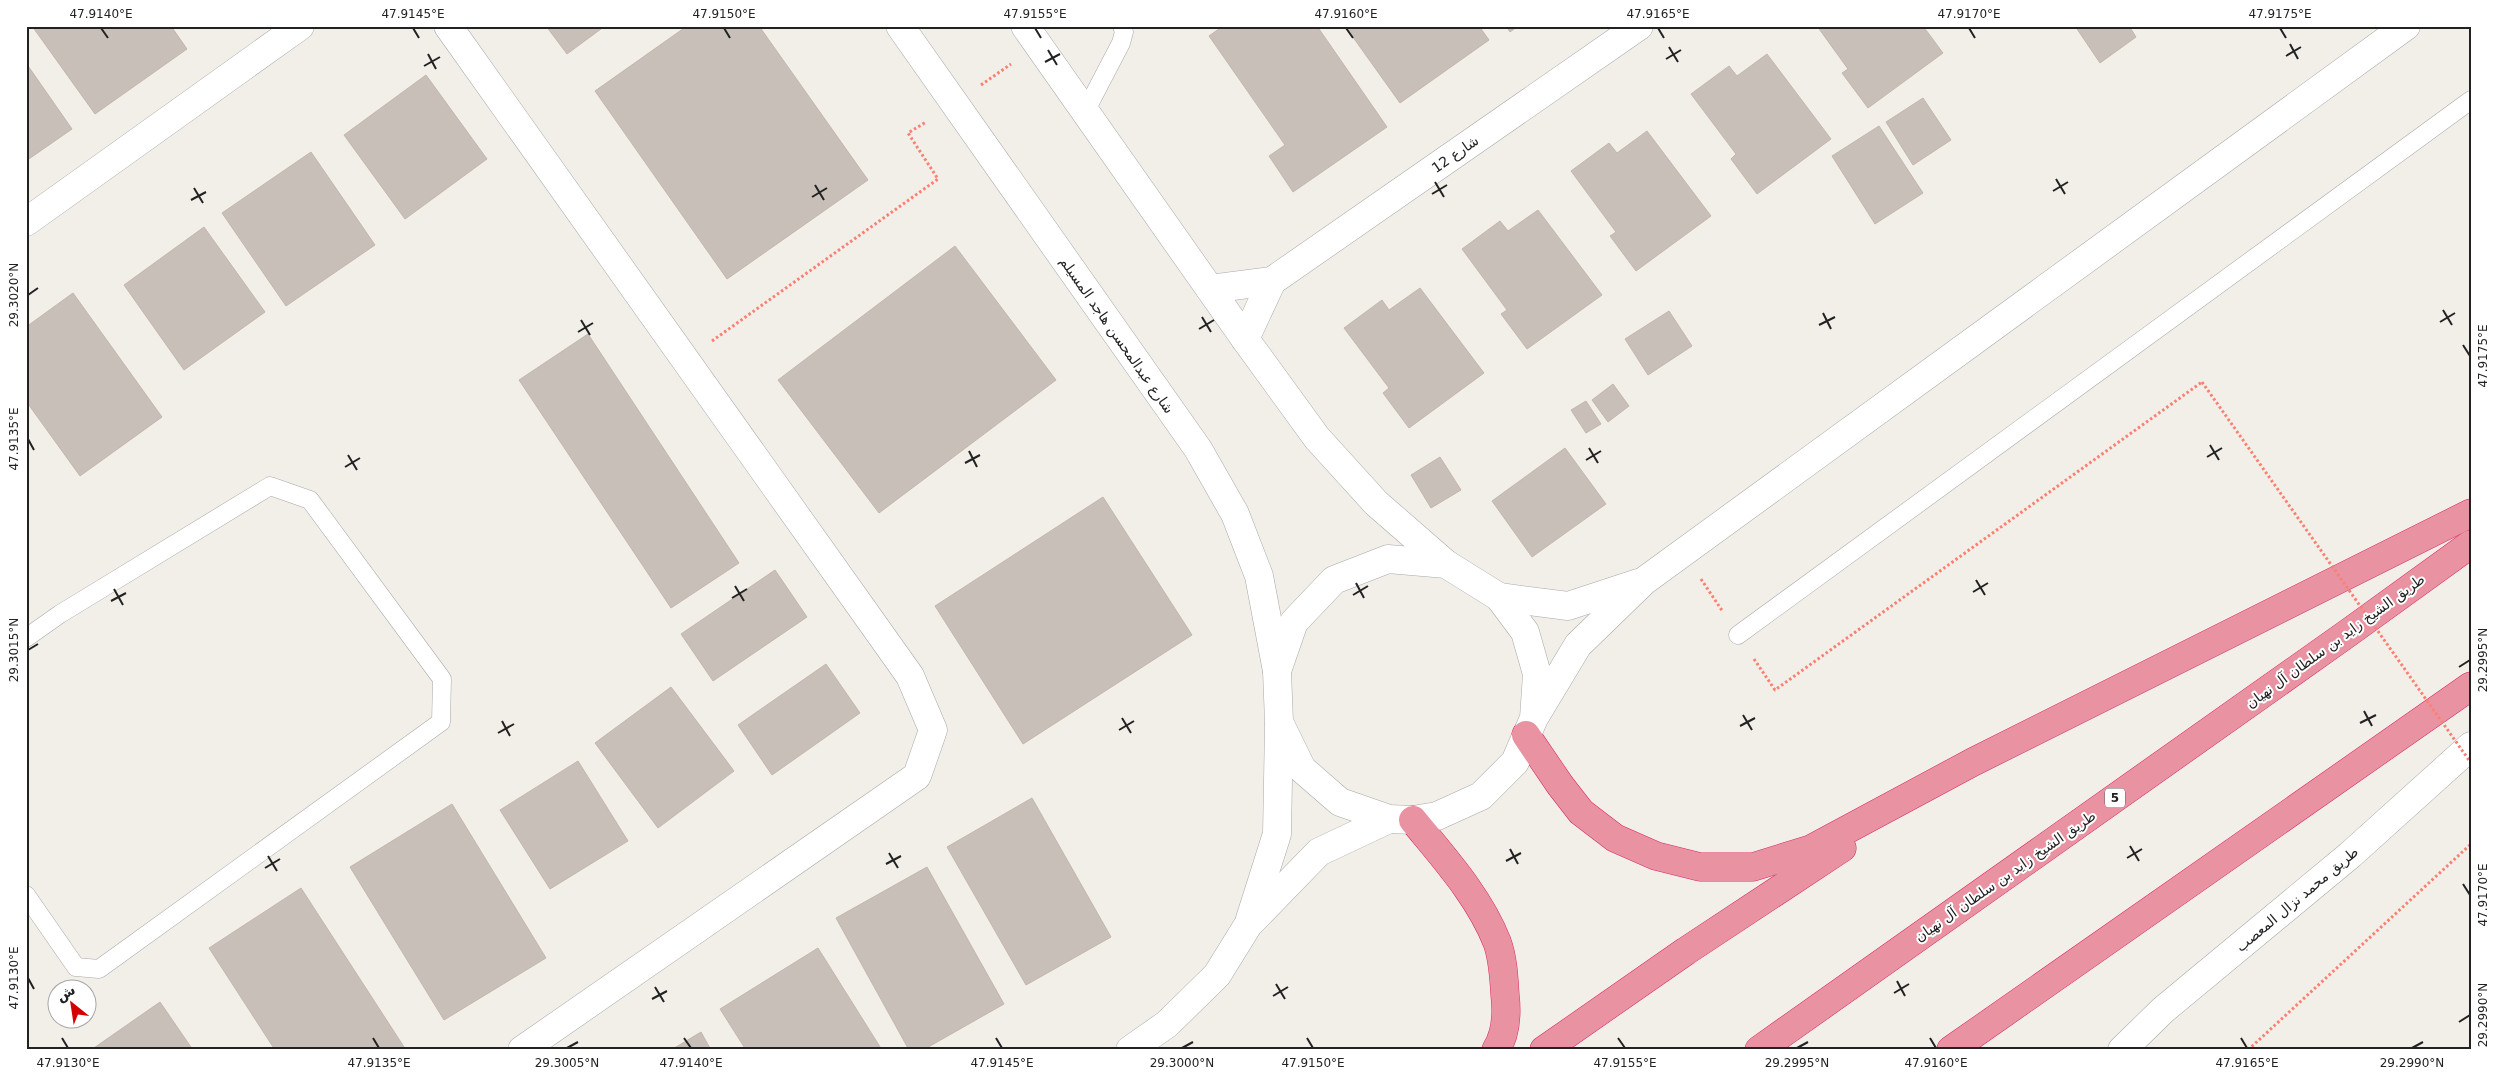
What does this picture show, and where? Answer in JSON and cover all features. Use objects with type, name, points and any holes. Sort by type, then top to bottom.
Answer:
[{"type":"highway","points":[[1530,726],[1560,785],[1581,812],[1615,838],[1656,856],[1700,867],[1753,867],[1811,849],[1972,762],[2471,514]]},
{"type":"highway","name":"طريق الشيخ زايد بن سلطان آل نهيان","points":[[1759,1050],[2340,639],[2471,544]]},
{"type":"highway","points":[[1951,1050],[2471,686]]},
{"type":"highway","points":[[1544,1050],[1686,950],[1972,762]]},
{"type":"highway","points":[[1401,819],[1450,866],[1478,905],[1497,943],[1504,976],[1506,1009],[1501,1042],[1496,1050]]},
{"type":"street","points":[[26,222],[300,26]]},
{"type":"street","points":[[448,26],[910,676],[933,730],[917,776],[522,1050]]},
{"type":"street","name":"شارع عبدالمحسن هاجد المسيلم","points":[[900,26],[1198,449],[1235,514],[1259,576],[1277,671]]},
{"type":"street","name":"شارع 12","points":[[1210,289],[1272,281],[1638,26]]},
{"type":"street","points":[[1130,1050],[1167,1024],[1217,975],[1248,925],[1319,852],[1401,819],[1437,816],[1481,796],[1515,762],[1530,726],[1578,645],[1644,581],[2406,26]]},
{"type":"street","points":[[1032,36],[1317,438],[1369,496],[1446,564],[1499,597],[1525,632],[1536,674],[1530,726]]},
{"type":"street","points":[[1245,339],[1272,281]]},
{"type":"street","points":[[1248,925],[1277,834],[1279,722],[1277,671],[1294,622],[1334,580],[1388,559],[1446,564]]},
{"type":"street","points":[[1499,597],[1568,606],[1644,581]]},
{"type":"street","points":[[1279,722],[1302,769],[1340,802],[1401,819]]},
{"type":"street","name":"طريق محمد نزال المعصب","points":[[2122,1050],[2164,1010],[2350,856],[2471,746]]},
{"type":"lane","points":[[1085,112],[1121,43],[1124,32],[1122,26]]},
{"type":"lane","points":[[1738,635],[2471,100]]},
{"type":"lane","points":[[26,638],[60,614],[270,486],[310,500],[442,679],[441,722],[99,970],[76,967],[26,895]]},
{"type":"path","points":[[685,360],[938,179],[908,134],[954,103],[1032,36]]},
{"type":"path","points":[[1775,690],[2202,382],[2471,763]]},
{"type":"path","points":[[2248,1050],[2471,844]]},
{"type":"building","points":[[32,26],[171,26],[187,49],[95,114]]},
{"type":"building","points":[[546,26],[605,26],[567,54]]},
{"type":"building","points":[[687,26],[759,26],[868,180],[727,279],[595,91]]},
{"type":"building","points":[[1223,26],[1317,26],[1387,127],[1293,192],[1269,156],[1285,145],[1209,36]]},
{"type":"building","points":[[1345,26],[1479,26],[1489,40],[1400,103]]},
{"type":"building","points":[[1506,26],[1518,26],[1510,32]]},
{"type":"building","points":[[1817,26],[1923,26],[1943,53],[1868,108],[1842,73],[1848,69]]},
{"type":"building","points":[[2075,26],[2129,26],[2136,37],[2100,63]]},
{"type":"building","points":[[1767,54],[1831,139],[1757,194],[1731,159],[1736,154],[1691,94],[1729,66],[1737,76]]},
{"type":"building","points":[[26,63],[72,129],[26,161]]},
{"type":"building","points":[[426,75],[487,159],[405,219],[344,135]]},
{"type":"building","points":[[1923,98],[1951,140],[1913,165],[1886,122]]},
{"type":"building","points":[[1879,126],[1923,193],[1875,224],[1832,156]]},
{"type":"building","points":[[1647,131],[1711,216],[1636,271],[1610,236],[1616,232],[1571,171],[1609,143],[1617,153]]},
{"type":"building","points":[[311,152],[375,245],[286,306],[222,213]]},
{"type":"building","points":[[1538,210],[1602,295],[1527,349],[1501,314],[1507,310],[1462,249],[1500,221],[1508,231]]},
{"type":"building","points":[[204,227],[265,312],[184,370],[124,285]]},
{"type":"building","points":[[955,246],[1056,380],[879,513],[778,380]]},
{"type":"building","points":[[1420,288],[1484,373],[1409,428],[1383,393],[1389,388],[1344,328],[1382,300],[1389,310]]},
{"type":"building","points":[[73,293],[162,417],[80,476],[26,401],[26,327]]},
{"type":"building","points":[[1669,311],[1692,346],[1648,375],[1625,339]]},
{"type":"building","points":[[588,334],[739,563],[671,608],[519,380]]},
{"type":"building","points":[[1613,384],[1629,406],[1608,422],[1592,400]]},
{"type":"building","points":[[1586,401],[1601,424],[1586,433],[1571,410]]},
{"type":"building","points":[[1565,448],[1606,504],[1532,557],[1492,501]]},
{"type":"building","points":[[1440,457],[1461,490],[1431,508],[1411,475]]},
{"type":"building","points":[[1103,497],[1192,635],[1023,744],[935,606]]},
{"type":"building","points":[[775,570],[807,617],[713,681],[681,634]]},
{"type":"building","points":[[826,664],[860,713],[772,775],[738,725]]},
{"type":"building","points":[[671,687],[734,771],[658,828],[595,743]]},
{"type":"building","points":[[578,761],[628,841],[550,889],[500,810]]},
{"type":"building","points":[[1032,798],[1111,937],[1026,985],[947,847]]},
{"type":"building","points":[[452,804],[546,958],[444,1020],[350,867]]},
{"type":"building","points":[[927,867],[1004,1004],[923,1050],[909,1050],[836,918]]},
{"type":"building","points":[[301,888],[406,1050],[275,1050],[209,948]]},
{"type":"building","points":[[818,948],[882,1050],[746,1050],[720,1009]]},
{"type":"building","points":[[160,1002],[193,1050],[91,1050]]},
{"type":"building","points":[[701,1032],[711,1050],[671,1050]]}]
